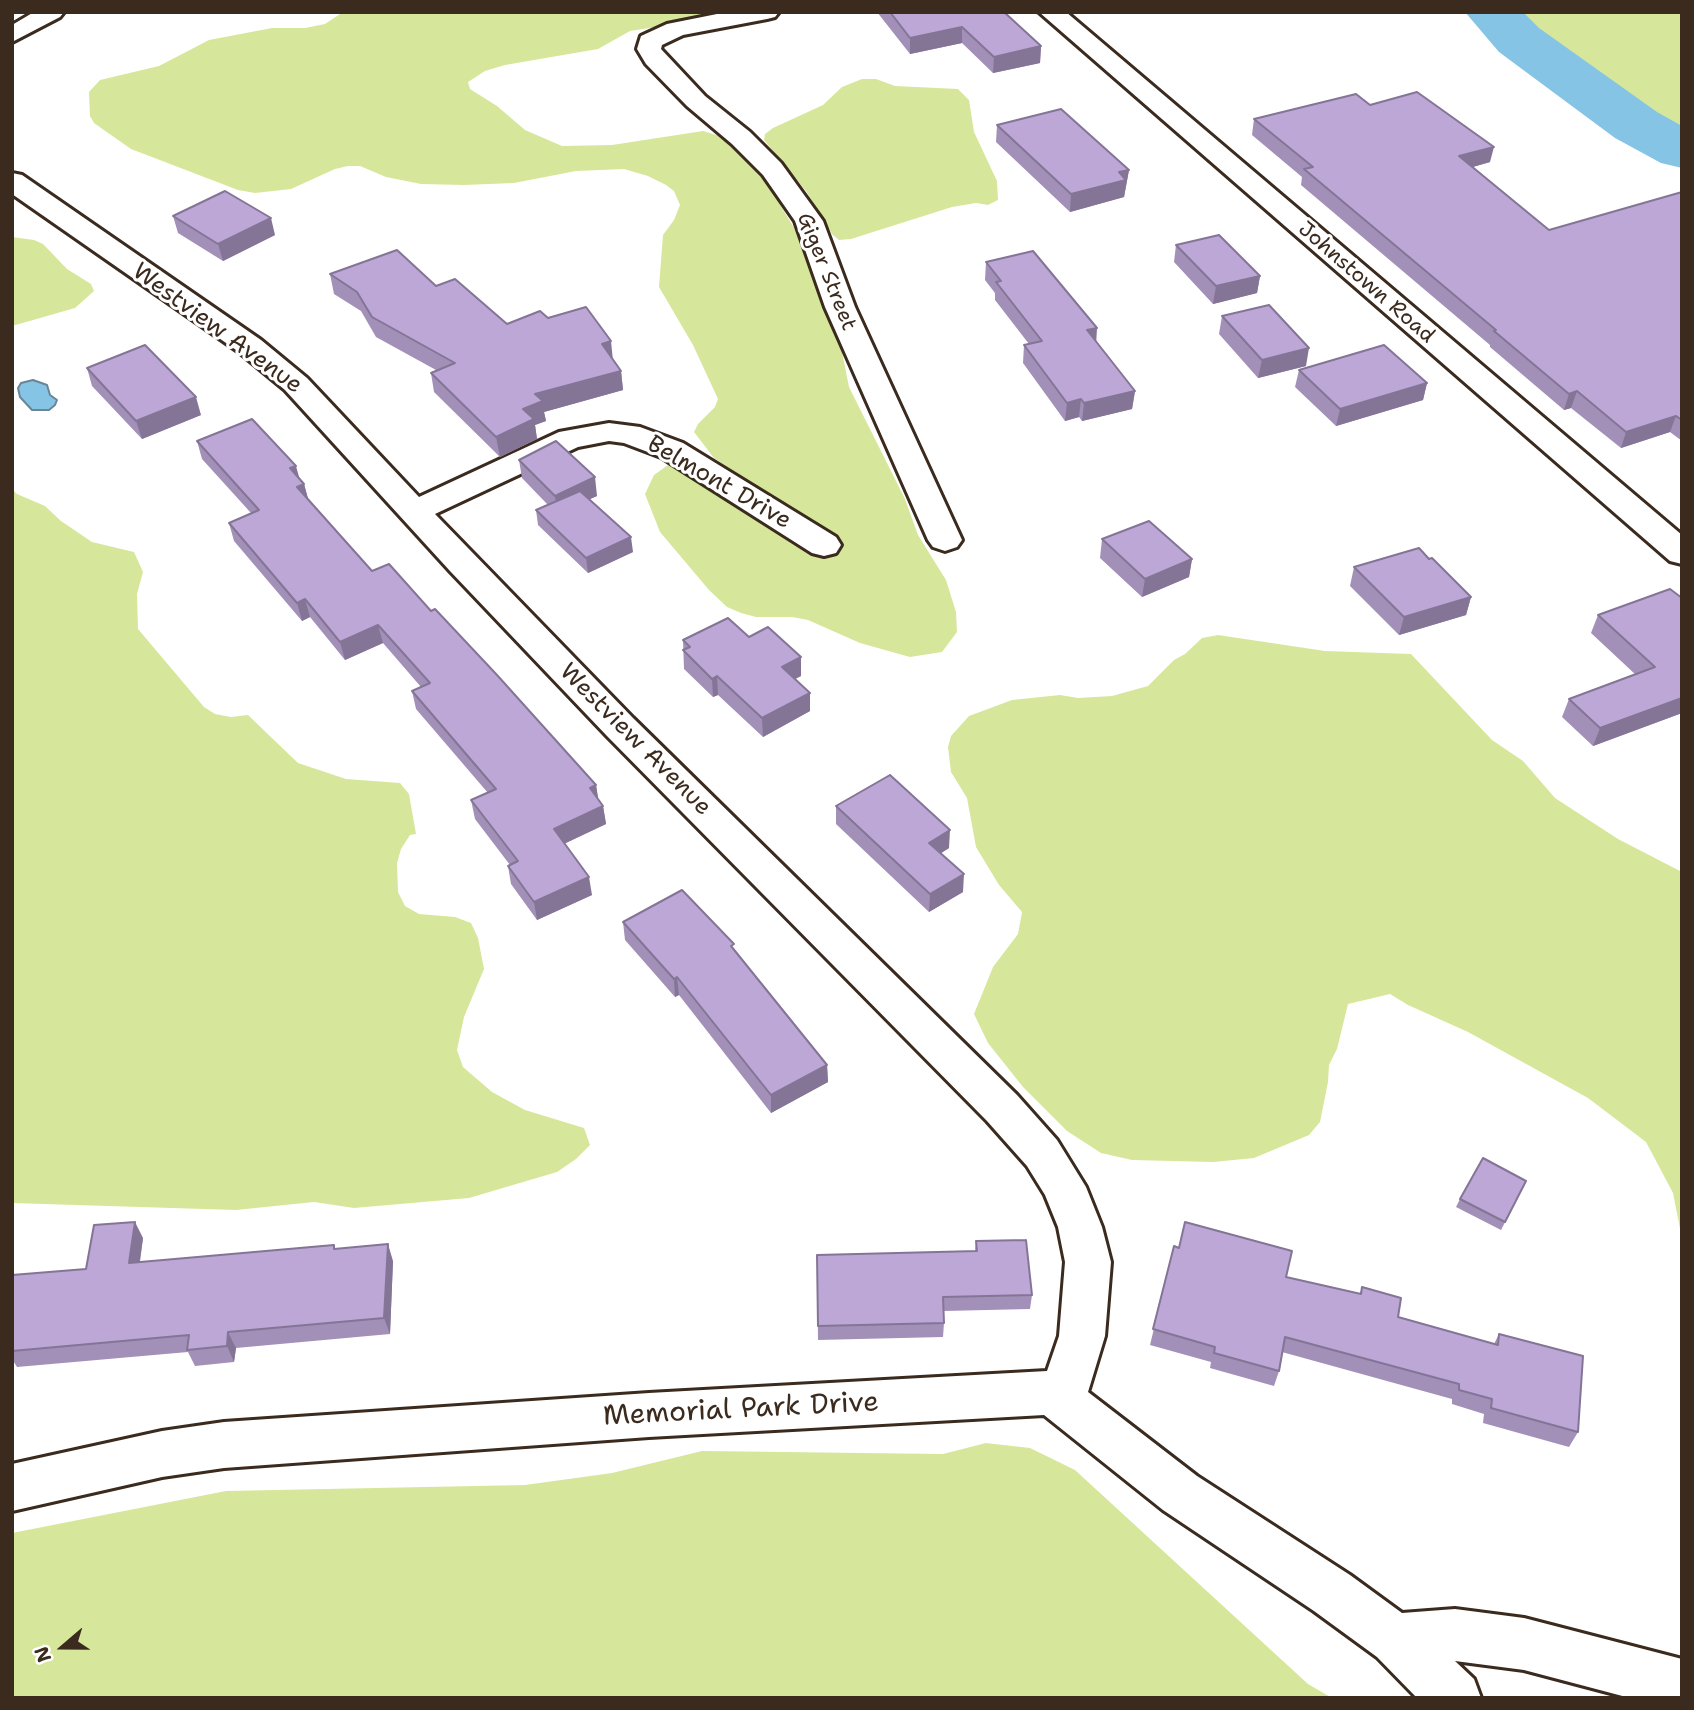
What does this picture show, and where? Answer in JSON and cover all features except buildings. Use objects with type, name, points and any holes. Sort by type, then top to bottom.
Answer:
[{"type":"street","points":[[12,35],[52,12]]},
{"type":"street","name":"Giger Street","points":[[767,12],[676,30],[650,41],[649,49],[655,59],[696,101],[741,138],[772,170],[809,221],[845,318],[945,540]]},
{"type":"street","name":"Johnstown Road","points":[[1051,12],[1682,553]]},
{"type":"street","name":"Westview Avenue","points":[[12,181],[275,365],[323,410],[611,717],[993,1099],[1042,1153],[1064,1187],[1080,1227],[1088,1262],[1082,1336],[1062,1400]]},
{"type":"street","name":"Belmont Drive","points":[[415,511],[570,439],[609,432],[629,434],[672,450],[824,545]]},
{"type":"street","name":"Memorial Park Drive","points":[[12,1488],[162,1454],[224,1445],[1023,1392],[1047,1393],[1062,1400],[1180,1493],[1332,1593],[1395,1639],[1455,1698]]},
{"type":"street","points":[[1395,1639],[1455,1635],[1524,1644],[1682,1685]]},
{"type":"green space","points":[[343,12],[709,12],[688,22],[630,31],[598,49],[485,71],[468,82],[470,89],[497,106],[525,130],[562,146],[612,145],[703,131],[723,137],[756,166],[801,239],[804,254],[839,337],[849,387],[905,499],[918,535],[946,580],[956,612],[957,632],[942,652],[910,657],[860,643],[808,620],[756,617],[741,613],[727,607],[709,590],[660,532],[645,494],[654,475],[668,465],[682,467],[804,518],[714,458],[694,432],[715,407],[718,399],[693,345],[659,287],[663,235],[674,220],[680,205],[674,191],[666,185],[624,169],[576,171],[514,183],[421,184],[386,177],[360,166],[348,166],[291,189],[255,193],[238,190],[131,149],[94,123],[90,116],[89,92],[100,80],[159,66],[209,40],[272,28],[305,28],[325,24]]},
{"type":"green space","points":[[1505,12],[1682,12],[1682,140],[1649,125],[1557,56]]},
{"type":"green space","points":[[862,79],[876,79],[895,86],[958,89],[969,100],[974,132],[997,181],[998,200],[988,205],[976,203],[952,207],[851,239],[839,240],[832,234],[806,191],[764,140],[765,134],[823,105],[842,87]]},
{"type":"green space","points":[[12,237],[43,244],[67,269],[91,284],[94,291],[75,308],[12,326]]},
{"type":"green space","points":[[12,489],[17,494],[45,506],[61,521],[92,542],[134,552],[143,572],[137,594],[138,629],[204,707],[215,714],[231,717],[248,715],[298,763],[346,779],[400,783],[409,794],[416,834],[410,835],[401,849],[397,863],[398,892],[405,906],[419,914],[455,917],[471,923],[478,938],[484,969],[464,1017],[457,1050],[463,1067],[492,1092],[525,1110],[584,1128],[590,1145],[576,1159],[557,1172],[469,1198],[354,1208],[314,1202],[236,1210],[12,1203]]},
{"type":"green space","points":[[1218,635],[1325,651],[1411,654],[1492,740],[1523,761],[1555,798],[1618,839],[1682,872],[1682,1239],[1673,1193],[1646,1142],[1588,1098],[1468,1032],[1390,994],[1348,1004],[1337,1049],[1329,1065],[1320,1122],[1309,1135],[1254,1158],[1213,1162],[1132,1160],[1101,1153],[1067,1131],[1023,1087],[988,1043],[974,1014],[993,967],[1018,934],[1022,912],[999,885],[976,847],[967,798],[951,772],[948,747],[951,736],[969,716],[1012,700],[1060,695],[1078,698],[1112,696],[1148,686],[1174,660],[1202,638]]},
{"type":"green space","points":[[986,1443],[1030,1448],[1075,1470],[1308,1684],[1332,1698],[12,1698],[12,1533],[226,1491],[525,1485],[612,1473],[702,1451],[943,1454]]},
{"type":"water","points":[[33,380],[47,385],[50,395],[57,400],[49,410],[32,410],[20,397],[18,388],[21,383]]},
{"type":"waterway","points":[[1492,12],[1519,40],[1636,125],[1682,150]]}]
